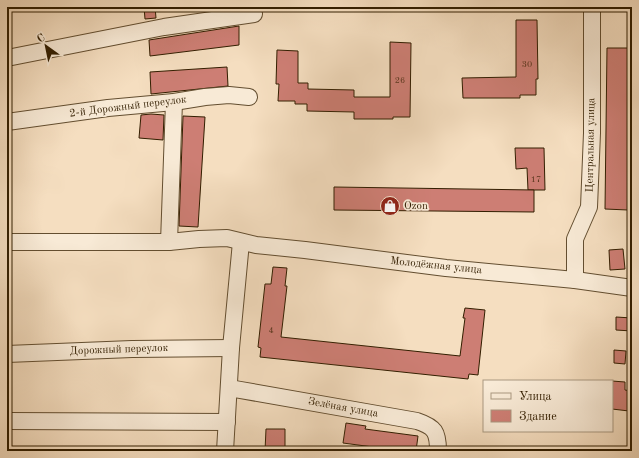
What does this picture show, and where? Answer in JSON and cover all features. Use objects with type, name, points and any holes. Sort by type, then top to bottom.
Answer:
[{"type":"street","name":"Центральная улица","points":[[575,280],[575,239],[589,207],[592,133],[592,7]]},
{"type":"street","points":[[7,58],[164,27],[254,14]]},
{"type":"street","name":"2-й Дорожный переулок","points":[[7,122],[108,108],[223,96],[249,97]]},
{"type":"street","points":[[169,242],[174,102]]},
{"type":"street","name":"Молодёжная улица","points":[[7,242],[169,242],[227,238],[256,245],[446,268],[575,280],[632,288]]},
{"type":"street","points":[[225,451],[231,348],[241,242]]},
{"type":"street","name":"Дорожный переулок","points":[[7,354],[132,349],[231,348]]},
{"type":"street","name":"Зелёная улица","points":[[228,388],[417,421],[429,425],[436,432],[438,451]]},
{"type":"street","points":[[7,421],[227,422]]},
{"type":"building","points":[[144,7],[155,7],[156,18],[145,19]]},
{"type":"building","points":[[516,20],[537,20],[538,79],[536,79],[536,95],[520,95],[520,98],[463,98],[462,78],[516,77]]},
{"type":"building","points":[[239,26],[239,45],[150,56],[149,40]]},
{"type":"building","points":[[390,42],[411,43],[410,117],[393,117],[393,119],[354,119],[354,112],[307,111],[307,104],[295,104],[295,101],[278,101],[279,84],[276,84],[277,50],[298,51],[298,83],[308,83],[308,89],[354,90],[354,97],[390,97]]},
{"type":"building","points":[[607,48],[630,48],[628,210],[605,209]]},
{"type":"building","points":[[227,67],[228,86],[151,94],[150,72]]},
{"type":"building","points":[[141,115],[164,115],[163,140],[139,138]]},
{"type":"building","points":[[183,116],[205,117],[198,227],[179,226]]},
{"type":"building","points":[[515,148],[544,148],[545,190],[528,190],[527,168],[516,169]]},
{"type":"building","points":[[334,187],[534,190],[534,212],[334,210]]},
{"type":"building","points":[[623,249],[625,269],[610,270],[609,250]]},
{"type":"building","points":[[273,267],[287,268],[285,286],[287,286],[281,337],[460,356],[465,308],[485,310],[478,375],[469,374],[468,379],[260,357],[261,348],[258,347],[265,284],[271,284]]},
{"type":"building","points":[[616,317],[632,318],[632,331],[616,330]]},
{"type":"building","points":[[614,350],[626,351],[625,364],[614,363]]},
{"type":"building","points":[[613,381],[625,382],[625,390],[631,391],[629,411],[613,409]]},
{"type":"building","points":[[346,423],[366,426],[365,429],[418,436],[416,451],[403,451],[343,443]]},
{"type":"building","points":[[266,429],[285,429],[285,451],[265,451]]},
{"type":"place","name":"Ozon","points":[[390,206]]}]
